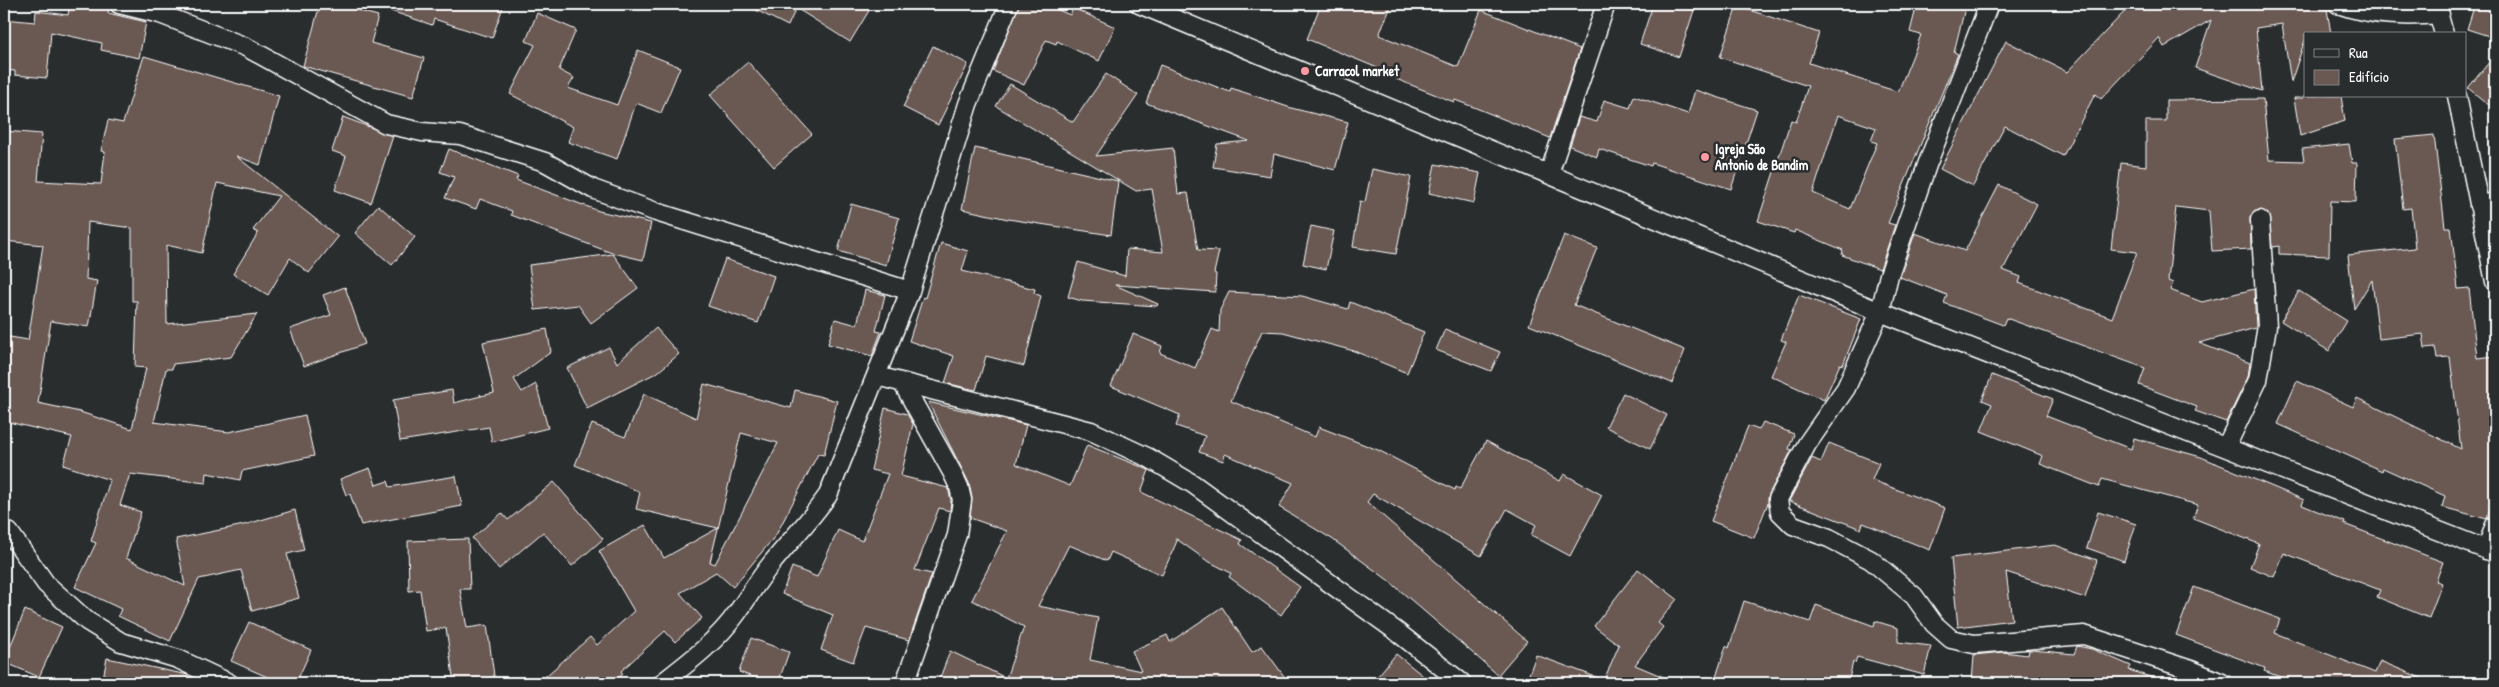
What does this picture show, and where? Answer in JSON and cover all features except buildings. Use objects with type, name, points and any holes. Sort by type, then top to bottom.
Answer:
[{"type":"street","points":[[119,4],[160,14],[246,47],[386,124],[422,132],[460,135],[545,162],[593,189],[656,212],[910,291]]},
{"type":"street","points":[[662,683],[706,648],[737,614],[760,578],[828,495],[910,291],[968,104],[1009,4]]},
{"type":"street","points":[[1139,4],[1880,312],[2491,552],[2495,525]]},
{"type":"street","points":[[1549,174],[1606,4]]},
{"type":"street","points":[[1989,4],[1924,174],[1889,275],[1880,312],[1846,388],[1807,444],[1778,499],[1780,512],[1793,525],[1829,538],[1871,560],[1914,596],[1934,624],[1951,639],[1974,644],[2084,635],[2191,670],[2222,683]]},
{"type":"street","points":[[2338,4],[2360,12],[2409,17],[2438,9],[2444,32]]},
{"type":"street","points":[[2458,98],[2487,204],[2495,282]]},
{"type":"street","points":[[2226,448],[2258,380],[2267,326],[2260,220]]},
{"type":"street","points":[[876,376],[1091,431],[1149,458],[1193,484],[1396,631],[1462,683]]},
{"type":"street","points":[[903,384],[953,474],[962,500],[957,535],[905,683]]},
{"type":"street","points":[[9,532],[46,584],[87,621],[121,642],[178,658],[229,683]]},
{"type":"place","name":"Carracol market","points":[[1305,71]]},
{"type":"place","name":"Igreja São Antonio de Bandim","points":[[1705,157]]}]
